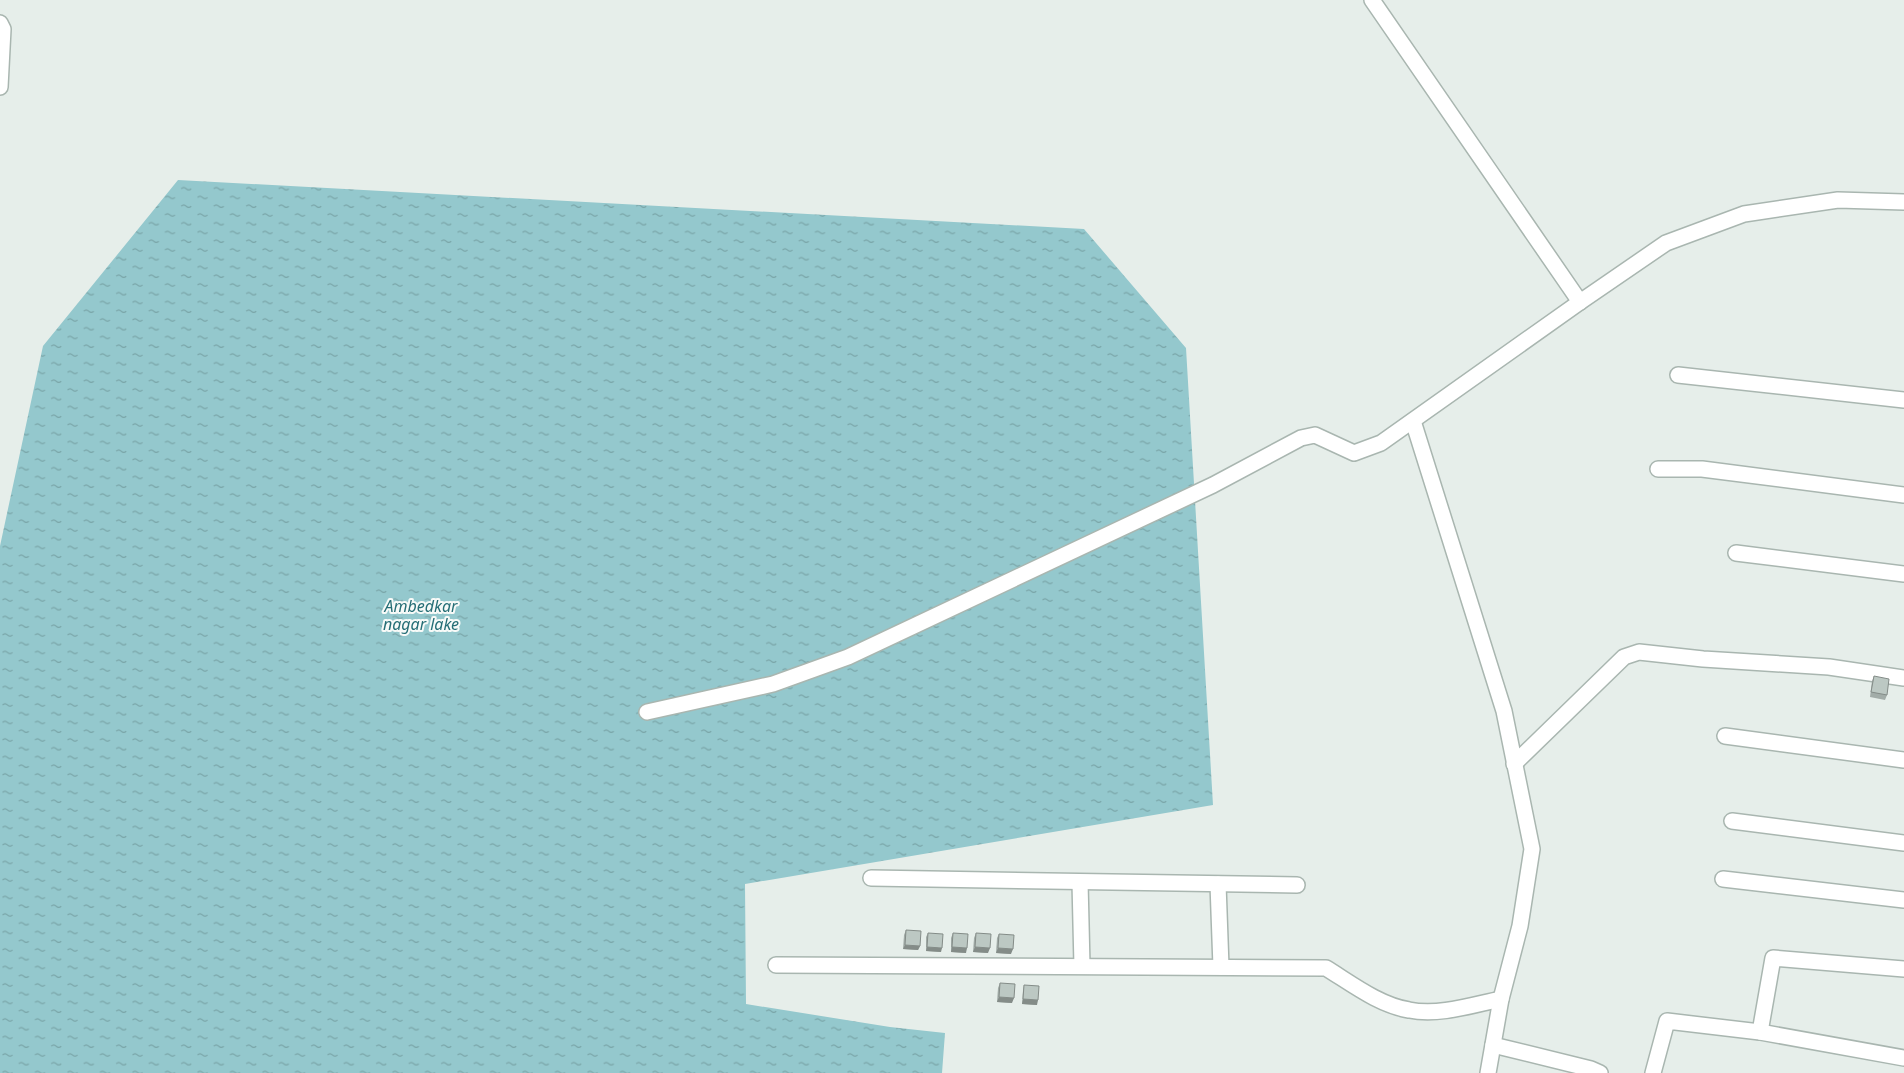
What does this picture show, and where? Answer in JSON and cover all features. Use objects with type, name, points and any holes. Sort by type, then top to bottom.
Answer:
[{"type":"street","points":[[1372,0],[1580,302]]},
{"type":"street","points":[[0,23],[4,29],[0,87]]},
{"type":"street","points":[[646,712],[773,684],[848,656],[1213,485],[1301,438],[1315,435],[1354,452],[1365,450],[1381,443],[1580,302],[1666,244],[1744,214],[1838,200],[1904,202]]},
{"type":"street","points":[[1678,375],[1904,400]]},
{"type":"street","points":[[1413,421],[1504,711],[1532,849],[1520,926],[1501,999],[1488,1073]]},
{"type":"street","points":[[1658,469],[1702,469],[1904,495]]},
{"type":"street","points":[[1736,553],[1904,574]]},
{"type":"street","points":[[1514,764],[1624,657],[1638,652],[1703,659],[1828,667],[1904,678]]},
{"type":"street","points":[[1725,736],[1904,760]]},
{"type":"street","points":[[1732,821],[1904,843]]},
{"type":"street","points":[[871,878],[1297,885]]},
{"type":"street","points":[[1723,879],[1904,900]]},
{"type":"street","points":[[1080,882],[1082,966]]},
{"type":"street","points":[[1218,884],[1221,967]]},
{"type":"street","points":[[1760,1032],[1772,958],[1904,969]]},
{"type":"street","points":[[776,965],[1326,968],[1373,997],[1409,1010],[1439,1011],[1501,999]]},
{"type":"street","points":[[1653,1073],[1667,1021],[1760,1032],[1904,1058]]},
{"type":"street","points":[[1493,1045],[1600,1073]]},
{"type":"water","name":"Ambedkar nagar lake","points":[[178,180],[1084,229],[1186,348],[1213,805],[745,884],[746,1004],[890,1027],[945,1033],[942,1073],[0,1073],[0,546],[43,346]]},
{"type":"building","points":[[1874,676],[1889,679],[1887,695],[1871,692]]},
{"type":"building","points":[[906,930],[921,931],[920,946],[905,945]]},
{"type":"building","points":[[928,933],[943,934],[942,948],[927,947]]},
{"type":"building","points":[[953,933],[968,934],[967,948],[952,947]]},
{"type":"building","points":[[976,933],[991,934],[990,948],[975,947]]},
{"type":"building","points":[[999,934],[1014,935],[1013,949],[998,948]]},
{"type":"building","points":[[1000,983],[1015,984],[1014,998],[999,997]]},
{"type":"building","points":[[1024,985],[1039,986],[1038,1000],[1023,999]]}]
